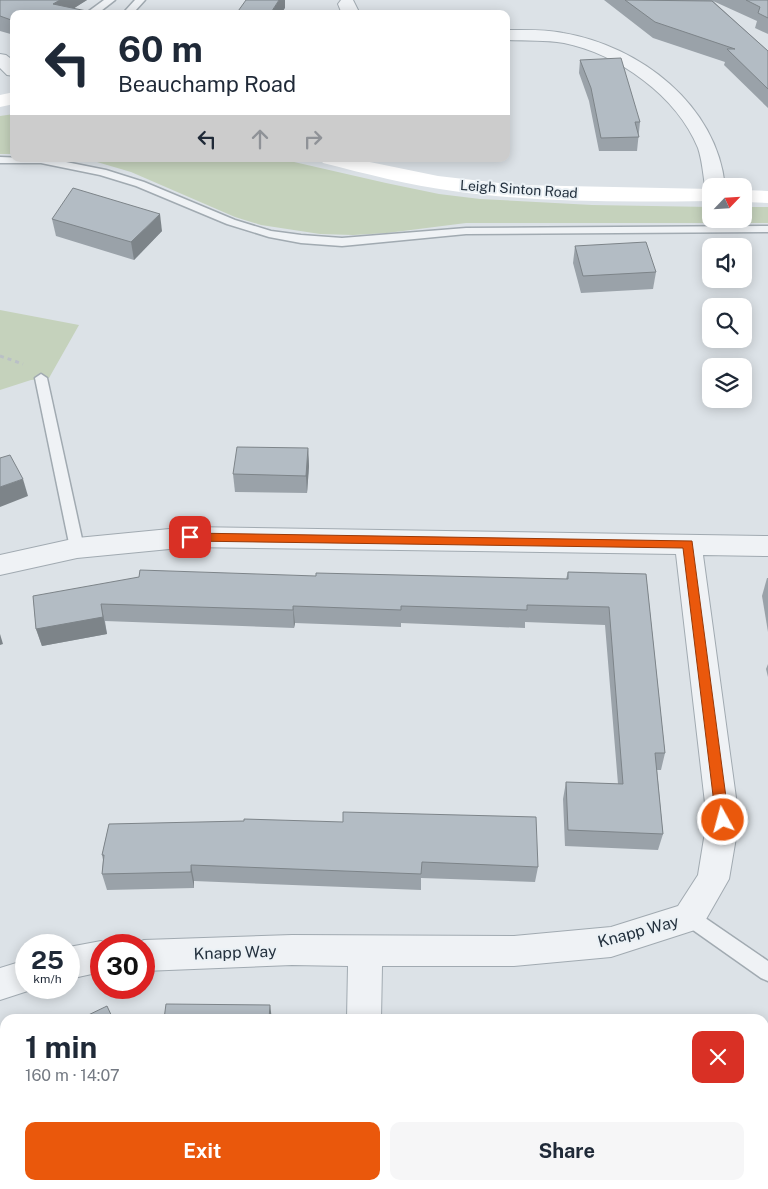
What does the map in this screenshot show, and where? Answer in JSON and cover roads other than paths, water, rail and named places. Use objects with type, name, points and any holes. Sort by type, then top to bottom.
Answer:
[{"type":"main road","name":"Leigh Sinton Road","points":[[343,162],[398,175],[454,185],[586,194],[702,195]]},
{"type":"main road","points":[[752,196],[768,196]]},
{"type":"street","points":[[510,35],[564,38],[606,50],[639,68],[669,94],[692,121],[707,146],[714,178]]},
{"type":"street","points":[[0,59],[10,68]]},
{"type":"street","points":[[0,565],[77,548],[190,537],[768,546]]},
{"type":"street","name":"Knapp Way","points":[[155,956],[292,950],[365,952],[514,951],[610,942],[689,917],[713,879],[723,820],[688,544]]},
{"type":"street","points":[[364,1014],[365,952]]},
{"type":"street","points":[[0,984],[15,979]]},
{"type":"lane","points":[[96,10],[110,0]]},
{"type":"lane","points":[[131,10],[140,0]]},
{"type":"lane","points":[[51,162],[102,172],[140,184],[231,222],[269,234],[301,240],[342,242],[466,231],[768,229]]},
{"type":"lane","points":[[41,378],[77,548]]},
{"type":"lane","points":[[689,917],[768,972]]}]
